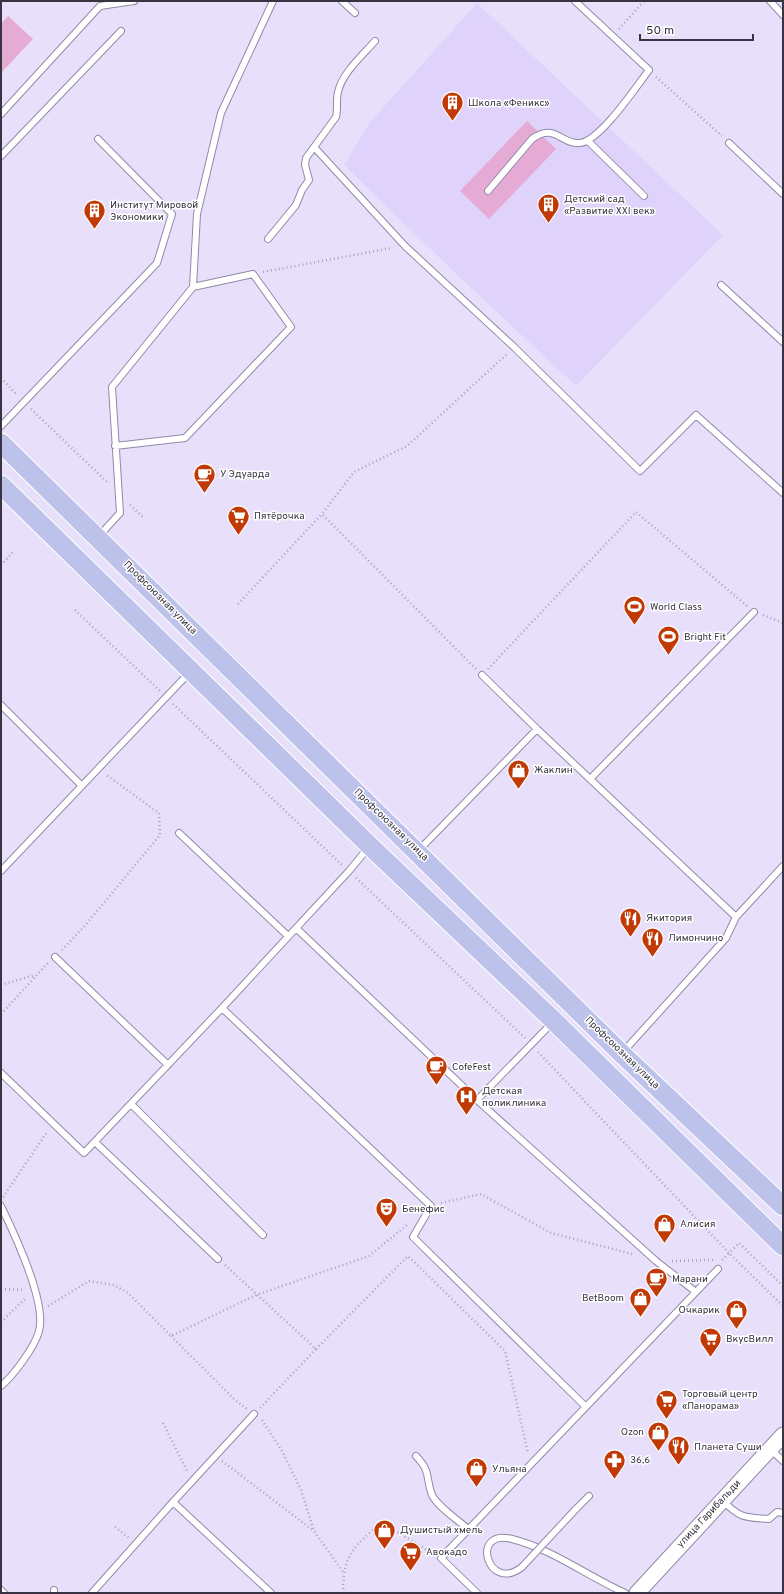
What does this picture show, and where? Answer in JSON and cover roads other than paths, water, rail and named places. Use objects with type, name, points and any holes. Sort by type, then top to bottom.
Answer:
[{"type":"main road","name":"Профсоюзная улица","points":[[1,443],[622,1054],[783,1206]]},
{"type":"main road","points":[[1,485],[370,846],[554,1021],[783,1246]]},
{"type":"street","name":"улица Гарибальди","points":[[637,1593],[783,1435]]},
{"type":"lane","points":[[1,114],[100,6],[134,1]]},
{"type":"lane","points":[[98,538],[120,513],[112,387],[193,287],[197,214],[221,113],[273,1]]},
{"type":"lane","points":[[342,1],[355,13]]},
{"type":"lane","points":[[488,191],[532,139],[540,133],[551,133],[579,143],[588,141],[602,130],[649,70],[575,1]]},
{"type":"lane","points":[[770,1],[783,15]]},
{"type":"lane","points":[[1,156],[121,32]]},
{"type":"lane","points":[[268,239],[296,205],[302,190],[309,180],[305,165],[306,158],[336,117],[338,111],[338,93],[343,79],[375,40]]},
{"type":"lane","points":[[1,426],[157,263],[172,214],[98,139]]},
{"type":"lane","points":[[588,141],[644,196]]},
{"type":"lane","points":[[729,144],[783,194]]},
{"type":"lane","points":[[314,147],[405,246],[514,347],[640,471],[696,415],[783,493]]},
{"type":"lane","points":[[115,446],[185,438],[291,327],[253,274],[193,287]]},
{"type":"lane","points":[[721,285],[783,342]]},
{"type":"lane","points":[[590,778],[754,612]]},
{"type":"lane","points":[[1,871],[191,671]]},
{"type":"lane","points":[[482,675],[736,917]]},
{"type":"lane","points":[[1,705],[82,786]]},
{"type":"lane","points":[[418,852],[537,729]]},
{"type":"lane","points":[[179,833],[288,936]]},
{"type":"lane","points":[[1,1073],[84,1153],[222,1008],[349,871],[370,846]]},
{"type":"lane","points":[[622,1054],[726,938],[736,917],[783,866]]},
{"type":"lane","points":[[296,928],[477,1100],[656,1261],[696,1292]]},
{"type":"lane","points":[[55,957],[168,1065]]},
{"type":"lane","points":[[222,1008],[431,1206],[413,1237],[586,1407]]},
{"type":"lane","points":[[477,1100],[554,1021]]},
{"type":"lane","points":[[130,1104],[263,1235]]},
{"type":"lane","points":[[95,1142],[218,1259]]},
{"type":"lane","points":[[1,1206],[18,1242],[35,1290],[40,1312],[40,1330],[32,1347],[1,1386]]},
{"type":"lane","points":[[477,1593],[441,1558],[718,1269]]},
{"type":"lane","points":[[92,1593],[254,1414]]},
{"type":"lane","points":[[770,1449],[783,1461]]},
{"type":"lane","points":[[416,1456],[425,1466],[432,1494],[436,1501],[468,1529]]},
{"type":"lane","points":[[589,1496],[517,1572],[512,1575],[501,1576],[496,1574],[489,1567],[486,1553],[492,1544],[497,1540],[510,1539],[537,1547],[625,1593]]},
{"type":"lane","points":[[722,1500],[736,1514],[748,1517],[769,1518],[777,1512],[783,1513]]},
{"type":"lane","points":[[173,1502],[271,1593]]},
{"type":"lane","points":[[1,1590],[4,1593]]},
{"type":"place","name":"Школа «Феникс»","points":[[452,122]]},
{"type":"place","name":"Детский сад «Развитие XXI век»","points":[[549,224]]},
{"type":"place","name":"Институт Мировой Экономики","points":[[94,230]]},
{"type":"place","name":"У Эдуарда","points":[[204,494]]},
{"type":"place","name":"Пятёрочка","points":[[239,536]]},
{"type":"place","name":"World Class","points":[[635,626]]},
{"type":"place","name":"Bright Fit","points":[[668,656]]},
{"type":"place","name":"Жаклин","points":[[519,790]]},
{"type":"place","name":"Якитория","points":[[630,938]]},
{"type":"place","name":"Лимончино","points":[[653,958]]},
{"type":"place","name":"CofeFest","points":[[437,1086]]},
{"type":"place","name":"Детская поликлиника","points":[[467,1116]]},
{"type":"place","name":"Бенефис","points":[[387,1228]]},
{"type":"place","name":"Алисия","points":[[664,1244]]},
{"type":"place","name":"Марани","points":[[657,1298]]},
{"type":"place","name":"BetBoom","points":[[640,1318]]},
{"type":"place","name":"Очкарик","points":[[736,1330]]},
{"type":"place","name":"ВкусВилл","points":[[710,1358]]},
{"type":"place","name":"Торговый центр «Панорама»","points":[[666,1420]]},
{"type":"place","name":"Ozon","points":[[659,1452]]},
{"type":"place","name":"Планета Суши","points":[[678,1466]]},
{"type":"place","name":"36,6","points":[[615,1480]]},
{"type":"place","name":"Ульяна","points":[[476,1488]]},
{"type":"place","name":"Душистый хмель","points":[[385,1550]]},
{"type":"place","name":"Авокадо","points":[[410,1572]]}]
